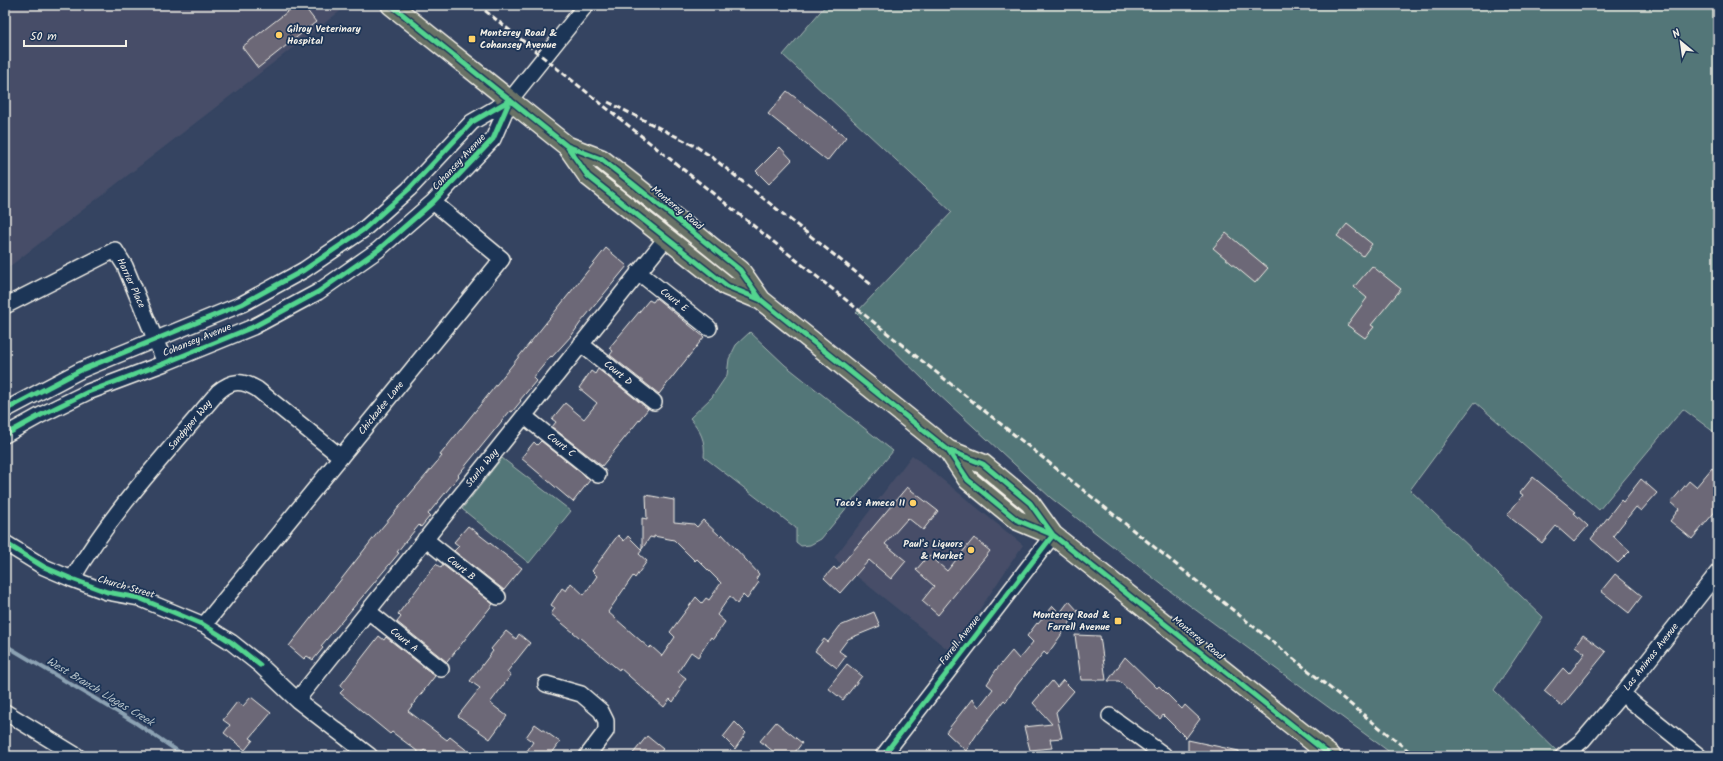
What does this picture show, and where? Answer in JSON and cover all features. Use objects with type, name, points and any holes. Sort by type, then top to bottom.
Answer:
[{"type":"main road","name":"Monterey Road","points":[[392,5],[567,146],[588,176],[727,286],[761,300]]},
{"type":"main road","name":"Monterey Road","points":[[567,146],[602,159],[740,270],[761,300],[948,450],[983,464],[1030,503],[1053,534],[1331,756]]},
{"type":"street","name":"Cohansey Avenue","points":[[5,435],[88,392],[165,363],[253,327],[318,292],[378,250],[433,202],[493,139],[510,100],[586,5]]},
{"type":"street","name":"Cohansey Avenue","points":[[5,410],[81,370],[242,304],[304,270],[369,225],[409,188],[472,122],[510,100]]},
{"type":"street","name":"Chickadee Lane","points":[[204,625],[502,259],[433,202]]},
{"type":"street","name":"Sturla Way","points":[[297,700],[667,237]]},
{"type":"street","name":"Harrier Place","points":[[5,306],[115,250],[125,266],[165,363]]},
{"type":"street","name":"Court E","points":[[638,272],[709,328]]},
{"type":"street","name":"Court D","points":[[581,344],[654,402]]},
{"type":"street","name":"Sandpiper Way","points":[[72,579],[86,555],[113,517],[218,392],[226,385],[236,382],[247,383],[257,388],[341,457]]},
{"type":"street","name":"Court C","points":[[524,416],[598,475]]},
{"type":"street","name":"Farrell Avenue","points":[[882,756],[1053,534]]},
{"type":"street","name":"Court B","points":[[425,539],[498,597]]},
{"type":"street","name":"Church Street","points":[[5,543],[44,567],[72,579],[106,592],[139,598],[204,625],[231,642],[260,665],[297,700],[370,756]]},
{"type":"street","name":"Las Animas Avenue","points":[[1574,756],[1583,740],[1622,694],[1718,572]]},
{"type":"street","name":"Court A","points":[[368,611],[441,669]]},
{"type":"street","points":[[546,684],[581,694],[601,711],[606,721],[606,731],[587,756]]},
{"type":"street","points":[[1622,694],[1699,756]]},
{"type":"street","points":[[5,712],[77,756]]},
{"type":"street","points":[[1110,716],[1163,755]]},
{"type":"street","name":"Las Animas Avenue","points":[[1563,756],[1583,740]]},
{"type":"shaded area","points":[[5,5],[348,5],[5,270]]},
{"type":"shaded area","points":[[912,455],[1023,545],[951,652],[834,558]]},
{"type":"green space","points":[[826,5],[1718,5],[1718,435],[1683,409],[1599,510],[1475,402],[1410,490],[1543,617],[1494,690],[1562,756],[1395,756],[1174,594],[1051,498],[936,392],[856,313],[952,212],[783,55]]},
{"type":"green space","points":[[750,332],[785,365],[893,451],[821,539],[810,545],[801,546],[796,542],[796,528],[704,457],[702,436],[690,418],[712,397],[727,375],[729,359],[736,345]]},
{"type":"green space","points":[[502,458],[571,511],[529,563],[462,509]]},
{"type":"building","name":"Gilroy Veterinary Hospital","points":[[296,5],[303,5],[316,22],[258,68],[242,47]]},
{"type":"building","points":[[787,91],[846,137],[827,161],[768,114]]},
{"type":"building","points":[[780,147],[792,160],[769,184],[756,171]]},
{"type":"building","points":[[1347,224],[1372,244],[1363,256],[1337,236]]},
{"type":"building","points":[[1226,233],[1268,268],[1255,283],[1213,248]]},
{"type":"building","points":[[606,248],[627,266],[572,335],[552,357],[551,356],[533,378],[536,381],[520,400],[521,401],[512,412],[510,411],[458,475],[459,476],[428,514],[430,516],[421,527],[419,525],[397,552],[399,553],[321,646],[323,648],[313,660],[307,656],[304,659],[289,646],[379,531],[442,456],[440,455]]},
{"type":"building","points":[[1372,266],[1401,289],[1371,325],[1374,327],[1365,338],[1347,325],[1367,298],[1354,287]]},
{"type":"building","points":[[656,298],[704,337],[659,394],[610,355],[613,351],[609,348],[649,300],[653,302]]},
{"type":"building","points":[[598,369],[648,409],[602,466],[552,427],[556,422],[552,419],[565,403],[584,419],[597,403],[579,388],[591,371],[595,374]]},
{"type":"building","points":[[541,441],[590,480],[573,502],[521,458],[534,442],[537,445]]},
{"type":"building","points":[[1712,468],[1718,473],[1718,508],[1692,539],[1670,521],[1679,509],[1671,502],[1689,481],[1696,487]]},
{"type":"building","points":[[1533,477],[1576,512],[1574,513],[1588,526],[1574,542],[1556,526],[1542,543],[1507,515],[1523,495],[1520,493]]},
{"type":"building","points":[[1641,479],[1657,493],[1641,511],[1636,507],[1613,536],[1630,551],[1618,563],[1591,539],[1621,500],[1623,502]]},
{"type":"building","points":[[907,487],[938,511],[923,530],[908,518],[885,544],[906,561],[891,579],[869,560],[840,593],[824,578],[834,567],[837,570]]},
{"type":"building","points":[[646,495],[674,500],[674,522],[694,524],[697,527],[703,520],[720,536],[722,534],[759,574],[756,579],[759,582],[747,599],[743,595],[737,604],[730,596],[717,615],[725,622],[713,639],[711,637],[698,657],[691,652],[678,672],[686,678],[679,688],[681,690],[673,702],[670,699],[664,707],[620,668],[619,670],[551,614],[555,608],[551,605],[562,588],[566,591],[571,583],[584,595],[597,576],[592,571],[618,535],[624,541],[628,536],[642,550],[639,554],[647,561],[635,578],[633,576],[608,612],[649,648],[651,646],[662,656],[675,637],[670,632],[696,597],[702,603],[706,598],[709,600],[721,583],[697,559],[695,561],[674,540],[654,536],[654,538],[650,537],[642,549],[642,518],[647,519]]},
{"type":"building","points":[[468,526],[522,568],[504,590],[454,551],[459,546],[454,542]]},
{"type":"building","points":[[974,538],[990,551],[938,615],[922,601],[934,586],[916,570],[929,555],[947,571]]},
{"type":"building","points":[[436,564],[441,568],[443,565],[493,604],[447,662],[397,622],[401,617],[398,614]]},
{"type":"building","points":[[1615,574],[1642,596],[1629,613],[1601,591]]},
{"type":"building","points":[[1069,601],[1078,611],[1047,655],[1044,652],[1017,685],[1006,702],[1004,700],[977,734],[966,751],[946,732],[972,699],[979,707],[993,689],[987,684],[996,670],[1012,651],[1019,659],[1033,642],[1027,636],[1037,623],[1038,624],[1053,606],[1060,613]]},
{"type":"building","points":[[874,612],[880,626],[848,639],[839,651],[846,656],[837,668],[815,651],[824,639],[828,642],[840,626]]},
{"type":"building","points":[[506,631],[516,639],[519,634],[530,643],[507,672],[511,675],[490,703],[507,716],[490,739],[458,716],[480,688],[470,681],[493,651],[491,649]]},
{"type":"building","points":[[1075,635],[1100,636],[1106,680],[1081,680]]},
{"type":"building","points":[[1583,635],[1606,652],[1562,706],[1544,691],[1563,668],[1569,674],[1585,653],[1575,646]]},
{"type":"building","points":[[379,636],[384,640],[386,637],[435,676],[408,711],[447,740],[450,737],[474,756],[431,756],[424,750],[421,754],[392,732],[390,734],[340,693],[344,689],[340,686]]},
{"type":"building","points":[[1125,657],[1157,688],[1159,686],[1182,709],[1185,705],[1200,719],[1186,738],[1163,715],[1160,719],[1119,681],[1108,681]]},
{"type":"building","points":[[847,664],[862,676],[843,700],[828,688]]},
{"type":"building","points":[[1063,680],[1074,691],[1056,712],[1062,738],[1050,739],[1052,748],[1030,750],[1024,727],[1052,724],[1033,703],[1052,681],[1057,687]]},
{"type":"building","points":[[251,697],[271,713],[250,738],[253,740],[245,750],[224,733],[230,725],[223,720],[237,702],[243,706]]},
{"type":"building","points":[[735,722],[746,733],[735,749],[723,737]]},
{"type":"building","points":[[776,722],[802,743],[792,756],[779,756],[760,741]]},
{"type":"building","points":[[535,724],[560,742],[550,756],[534,756],[527,751],[533,742],[526,737]]},
{"type":"building","points":[[647,736],[663,749],[658,756],[631,756]]},
{"type":"building","points":[[1188,740],[1239,751],[1239,756],[1188,756]]},
{"type":"waterway","name":"West Branch Llagas Creek","points":[[5,645],[136,723],[185,756]]},
{"type":"railway","points":[[478,5],[1415,756]]},
{"type":"railway","points":[[608,102],[697,147],[713,158],[873,286]]},
{"type":"cycle path","points":[[391,5],[567,146],[588,176],[727,286],[761,300]]},
{"type":"cycle path","points":[[5,410],[81,370],[242,304],[304,270],[363,230],[409,189],[472,122],[510,100]]},
{"type":"cycle path","points":[[5,435],[88,392],[165,363],[253,327],[318,292],[378,250],[433,202],[493,139],[510,100]]},
{"type":"cycle path","points":[[567,146],[601,159],[740,270],[761,300],[948,450],[968,480],[1017,520],[1053,535],[1331,756]]},
{"type":"cycle path","points":[[948,450],[983,464],[1030,503],[1053,535]]},
{"type":"cycle path","points":[[883,756],[1053,535]]},
{"type":"cycle path","points":[[5,543],[44,567],[72,579],[107,592],[139,598],[204,625],[231,642],[260,665]]},
{"type":"place","name":"Gilroy Veterinary Hospital","points":[[279,35]]},
{"type":"place","name":"Monterey Road & Cohansey Avenue","points":[[472,39]]},
{"type":"place","name":"Taco's Ameca II","points":[[913,503]]},
{"type":"place","name":"Paul's Liquors & Market","points":[[971,550]]},
{"type":"place","name":"Monterey Road & Farrell Avenue","points":[[1118,621]]}]
